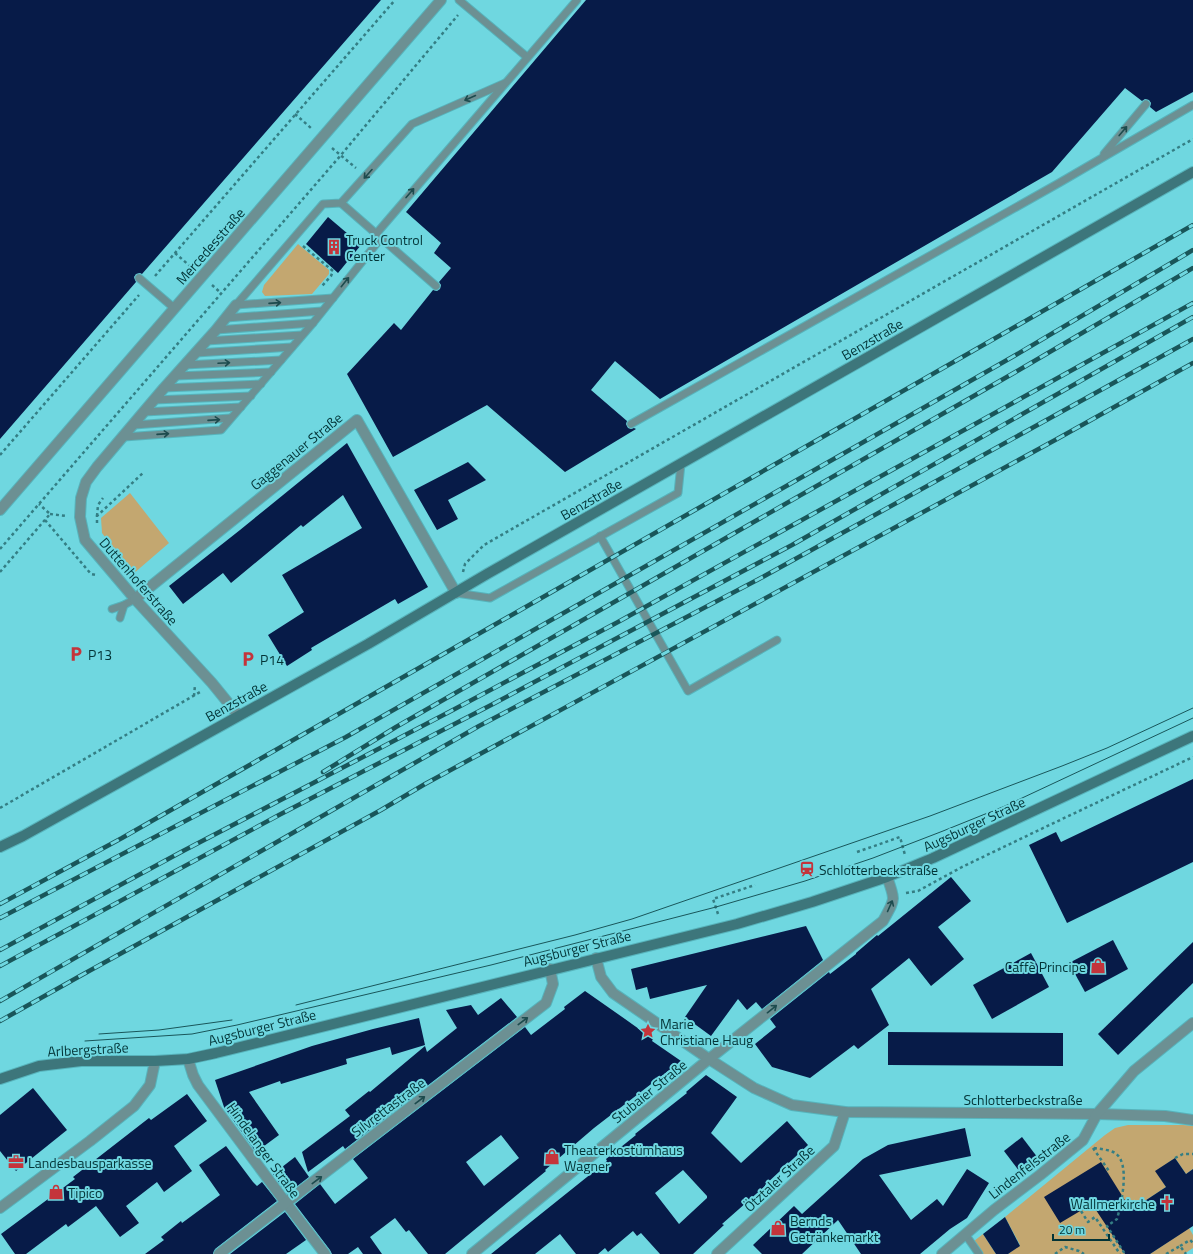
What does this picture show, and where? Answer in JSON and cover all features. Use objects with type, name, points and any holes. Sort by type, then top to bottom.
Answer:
[{"type":"main road","name":"Benzstraße","points":[[0,847],[23,836],[368,644],[1193,172]]},
{"type":"main road","name":"Augsburger Straße","points":[[156,1061],[188,1059],[242,1047],[550,969],[736,924],[812,902],[887,877],[933,858],[1193,736]]},
{"type":"main road","name":"Arlbergstraße","points":[[0,1079],[38,1066],[81,1061],[156,1061]]},
{"type":"street","name":"Mercedesstraße","points":[[0,510],[441,0]]},
{"type":"street","name":"Duttenhoferstraße","points":[[236,305],[97,467],[86,482],[81,498],[80,517],[85,540],[135,599],[212,684],[238,716]]},
{"type":"street","name":"Gaggenauer Straße","points":[[135,599],[357,420],[456,593]]},
{"type":"street","points":[[887,877],[894,896]]},
{"type":"street","name":"Stubaier Straße","points":[[472,1254],[709,1060],[883,921],[893,903],[894,896]]},
{"type":"street","name":"Schlotterbeckstraße","points":[[596,958],[601,977],[613,993],[709,1060],[754,1088],[792,1105],[845,1112],[1097,1114],[1165,1116],[1193,1120]]},
{"type":"street","name":"Silvrettastraße","points":[[219,1254],[546,1003],[553,984],[550,969]]},
{"type":"street","name":"Lindenfelsstraße","points":[[942,1254],[1082,1140],[1097,1114],[1134,1071],[1193,1024]]},
{"type":"street","name":"Hindelanger Straße","points":[[188,1059],[198,1085],[325,1254]]},
{"type":"street","points":[[0,1208],[134,1106],[150,1085],[156,1061]]},
{"type":"street","name":"Ötztaler Straße","points":[[717,1254],[834,1146],[845,1112]]},
{"type":"lane","points":[[459,0],[527,57]]},
{"type":"lane","points":[[124,437],[221,430],[313,323],[366,256],[379,236],[505,82],[577,0]]},
{"type":"lane","points":[[341,203],[412,124],[505,82]]},
{"type":"lane","points":[[1100,159],[1146,104]]},
{"type":"lane","points":[[631,424],[1193,105]]},
{"type":"lane","points":[[236,305],[323,204],[341,203],[436,286]]},
{"type":"lane","points":[[139,278],[174,308]]},
{"type":"lane","points":[[236,305],[333,298]]},
{"type":"lane","points":[[226,318],[322,311]]},
{"type":"lane","points":[[216,330],[313,323]]},
{"type":"lane","points":[[206,341],[302,335]]},
{"type":"lane","points":[[196,353],[292,347]]},
{"type":"lane","points":[[185,365],[281,360]]},
{"type":"lane","points":[[176,376],[271,372]]},
{"type":"lane","points":[[164,388],[261,384]]},
{"type":"lane","points":[[154,400],[251,396]]},
{"type":"lane","points":[[144,412],[241,407]]},
{"type":"lane","points":[[134,425],[230,418]]},
{"type":"lane","points":[[456,593],[490,598],[678,493],[681,464]]},
{"type":"lane","points":[[600,536],[688,691],[777,640]]},
{"type":"lane","points":[[112,609],[135,599]]},
{"type":"lane","points":[[120,618],[124,605]]},
{"type":"lane","points":[[965,1234],[979,1254]]},
{"type":"path","points":[[0,455],[395,0]]},
{"type":"path","points":[[0,549],[341,155],[466,6]]},
{"type":"path","points":[[456,593],[465,564],[484,545],[1193,139]]},
{"type":"path","points":[[294,238],[333,270],[331,276],[310,300]]},
{"type":"path","points":[[97,516],[144,472]]},
{"type":"path","points":[[98,528],[98,505],[103,498]]},
{"type":"path","points":[[0,572],[50,514],[39,504]]},
{"type":"path","points":[[0,808],[194,696],[212,684]]},
{"type":"path","points":[[894,896],[918,891],[941,878],[1039,830],[1193,757]]},
{"type":"path","points":[[857,852],[900,837],[906,855]]},
{"type":"path","points":[[933,858],[941,878]]},
{"type":"path","points":[[736,924],[733,911],[718,914],[713,899],[755,885]]},
{"type":"path","points":[[1082,1140],[1093,1148],[1109,1171],[1108,1174]]},
{"type":"path","points":[[1093,1148],[1116,1153],[1121,1159],[1124,1168],[1123,1198],[1117,1219],[1106,1226],[1125,1254]]},
{"type":"path","points":[[1175,1158],[1183,1154],[1193,1154]]},
{"type":"path","points":[[1081,1211],[1088,1222],[1095,1217],[1120,1254]]},
{"type":"path","points":[[1166,1254],[1190,1240],[1193,1243]]},
{"type":"path","points":[[1180,1246],[1186,1254]]},
{"type":"path","points":[[1055,1254],[1065,1247],[1084,1254]]},
{"type":"shaded area","points":[[298,244],[329,270],[329,274],[312,294],[265,296],[262,292],[264,285]]},
{"type":"shaded area","points":[[130,493],[169,543],[133,574],[102,533],[101,518]]},
{"type":"shaded area","points":[[1128,1125],[1193,1126],[1193,1169],[1186,1174],[1175,1158],[1156,1171],[1166,1187],[1107,1226],[1125,1254],[1008,1254],[1020,1245],[1005,1217],[1105,1135],[1115,1128]]},
{"type":"shaded area","points":[[1189,1228],[1193,1235],[1193,1248],[1184,1254],[1150,1254]]},
{"type":"shaded area","points":[[983,1234],[996,1254],[983,1254],[974,1241]]},
{"type":"building","points":[[0,0],[381,0],[142,274],[136,274],[134,277],[136,282],[0,439]]},
{"type":"building","points":[[586,0],[1193,0],[1193,92],[1156,112],[1150,107],[1151,103],[1149,100],[1145,99],[1142,101],[1125,88],[1052,172],[660,399],[615,361],[591,390],[627,421],[626,424],[628,428],[636,429],[565,472],[487,405],[393,457],[347,374],[394,323],[401,330],[433,290],[437,291],[440,289],[441,285],[439,282],[451,268],[434,253],[441,243],[406,212]]},
{"type":"building","name":"Truck Control Center","points":[[328,217],[361,245],[338,273],[306,244]]},
{"type":"building","points":[[347,443],[428,587],[398,604],[395,599],[311,648],[312,650],[287,666],[268,635],[304,612],[282,575],[362,528],[343,495],[303,527],[301,525],[231,583],[223,573],[183,604],[169,586]]},
{"type":"building","points":[[468,462],[486,480],[448,500],[458,519],[437,530],[414,490]]},
{"type":"building","points":[[1193,779],[1193,862],[1067,923],[1029,845],[1056,832],[1061,842]]},
{"type":"building","points":[[951,877],[971,901],[938,927],[964,959],[931,986],[909,958],[871,989],[889,1025],[858,1049],[854,1045],[810,1078],[772,1067],[755,1044],[776,1027],[770,1019],[829,972],[830,974],[856,954],[877,935],[878,936]]},
{"type":"building","points":[[806,926],[823,960],[762,1009],[756,1002],[747,1010],[738,999],[711,1036],[685,1017],[707,985],[650,999],[647,987],[636,990],[631,969]]},
{"type":"building","points":[[1113,940],[1128,969],[1085,992],[1069,963]]},
{"type":"building","points":[[1193,942],[1193,983],[1118,1055],[1098,1034]]},
{"type":"building","points":[[1031,953],[1049,987],[992,1019],[973,985]]},
{"type":"building","points":[[585,991],[653,1039],[652,1041],[681,1061],[594,1128],[545,1170],[546,1171],[445,1254],[428,1254],[409,1230],[406,1232],[395,1218],[370,1237],[382,1254],[363,1254],[358,1247],[348,1254],[332,1254],[295,1204],[320,1184],[335,1204],[368,1178],[353,1159],[525,1027],[531,1035],[565,1009],[564,1007]],"holes":[[[501,1135],[519,1158],[484,1186],[466,1162]]]},
{"type":"building","points":[[501,998],[517,1017],[345,1149],[343,1146],[308,1172],[302,1152],[350,1116],[345,1110],[369,1091],[370,1092],[425,1046],[427,1052],[457,1028],[446,1010],[471,1005],[478,1015]]},
{"type":"building","points":[[419,1018],[425,1045],[392,1055],[390,1047],[346,1059],[347,1064],[281,1084],[280,1081],[249,1092],[279,1135],[256,1152],[224,1107],[215,1080],[312,1046]]},
{"type":"building","points":[[888,1032],[1063,1033],[1063,1066],[888,1065]]},
{"type":"building","points":[[706,1075],[737,1097],[711,1133],[741,1163],[787,1121],[808,1145],[722,1224],[724,1225],[693,1254],[660,1254],[641,1233],[637,1236],[633,1231],[608,1252],[605,1248],[598,1254],[576,1254],[560,1234],[535,1254],[491,1254],[607,1161],[606,1159],[687,1093],[686,1092]],"holes":[[[683,1170],[707,1196],[707,1198],[679,1224],[655,1193]]]},
{"type":"building","points":[[33,1088],[67,1130],[16,1171],[0,1151],[0,1115]]},
{"type":"building","points":[[187,1094],[207,1121],[174,1146],[192,1171],[164,1192],[157,1182],[126,1206],[139,1223],[120,1237],[96,1206],[68,1227],[66,1224],[26,1254],[15,1254],[1,1234],[75,1179],[73,1177],[149,1118],[151,1120]]},
{"type":"building","points":[[965,1128],[971,1156],[879,1175],[911,1220],[937,1199],[943,1206],[967,1169],[989,1183],[967,1218],[950,1229],[920,1254],[861,1254],[838,1220],[802,1254],[762,1254],[753,1245],[794,1206],[802,1214],[863,1159],[888,1145]]},
{"type":"building","points":[[1022,1137],[1041,1162],[1023,1176],[1004,1151]]},
{"type":"building","points":[[226,1146],[253,1182],[257,1186],[262,1182],[277,1201],[215,1249],[213,1254],[145,1254],[164,1240],[161,1237],[181,1221],[182,1223],[220,1195],[199,1165]]},
{"type":"building","points":[[295,1157],[309,1177],[287,1194],[273,1174]]},
{"type":"building","name":"Wallmerkirche","points":[[1175,1158],[1186,1174],[1193,1169],[1193,1226],[1150,1254],[1125,1254],[1092,1204],[1060,1223],[1044,1197],[1101,1162],[1131,1210],[1166,1187],[1155,1171]]},
{"type":"building","points":[[285,1212],[306,1240],[286,1254],[230,1254]]},
{"type":"building","points":[[1005,1217],[1020,1246],[1008,1254],[996,1254],[983,1234]]},
{"type":"tram line","points":[[296,1005],[575,935],[632,919],[930,816],[1107,748],[1193,708]]},
{"type":"tram line","points":[[85,1041],[192,1034],[237,1025],[491,965],[716,907],[805,881],[873,858],[943,831],[1005,806],[1193,718]]},
{"type":"tram line","points":[[99,1034],[159,1030],[232,1020]]},
{"type":"railway","points":[[0,904],[122,838],[1193,225]]},
{"type":"railway","points":[[0,918],[346,737],[1014,356],[1193,250]]},
{"type":"railway","points":[[323,772],[396,727],[1019,370],[1193,268]]},
{"type":"railway","points":[[0,950],[183,851],[618,622],[1193,303]]},
{"type":"railway","points":[[0,966],[279,815],[493,704],[792,545],[1193,317]]},
{"type":"railway","points":[[0,1001],[479,726],[759,579],[1193,339]]},
{"type":"railway","points":[[0,1021],[381,810],[425,784],[1057,439],[1193,363]]},
{"type":"place","name":"Truck Control Center","points":[[334,247]]},
{"type":"place","name":"P13","points":[[76,654]]},
{"type":"place","name":"P14","points":[[248,659]]},
{"type":"place","name":"Schlotterbeckstraße","points":[[807,869]]},
{"type":"place","name":"Caffè Principe","points":[[1098,966]]},
{"type":"place","name":"Marie Christiane Haug","points":[[648,1031]]},
{"type":"place","name":"Theaterkostümhaus Wagner","points":[[552,1157]]},
{"type":"place","name":"Landesbausparkasse","points":[[16,1162]]},
{"type":"place","name":"Tipico","points":[[56,1192]]},
{"type":"place","name":"Wallmerkirche","points":[[1167,1203]]},
{"type":"place","name":"Bernds Getränkemarkt","points":[[778,1228]]}]
